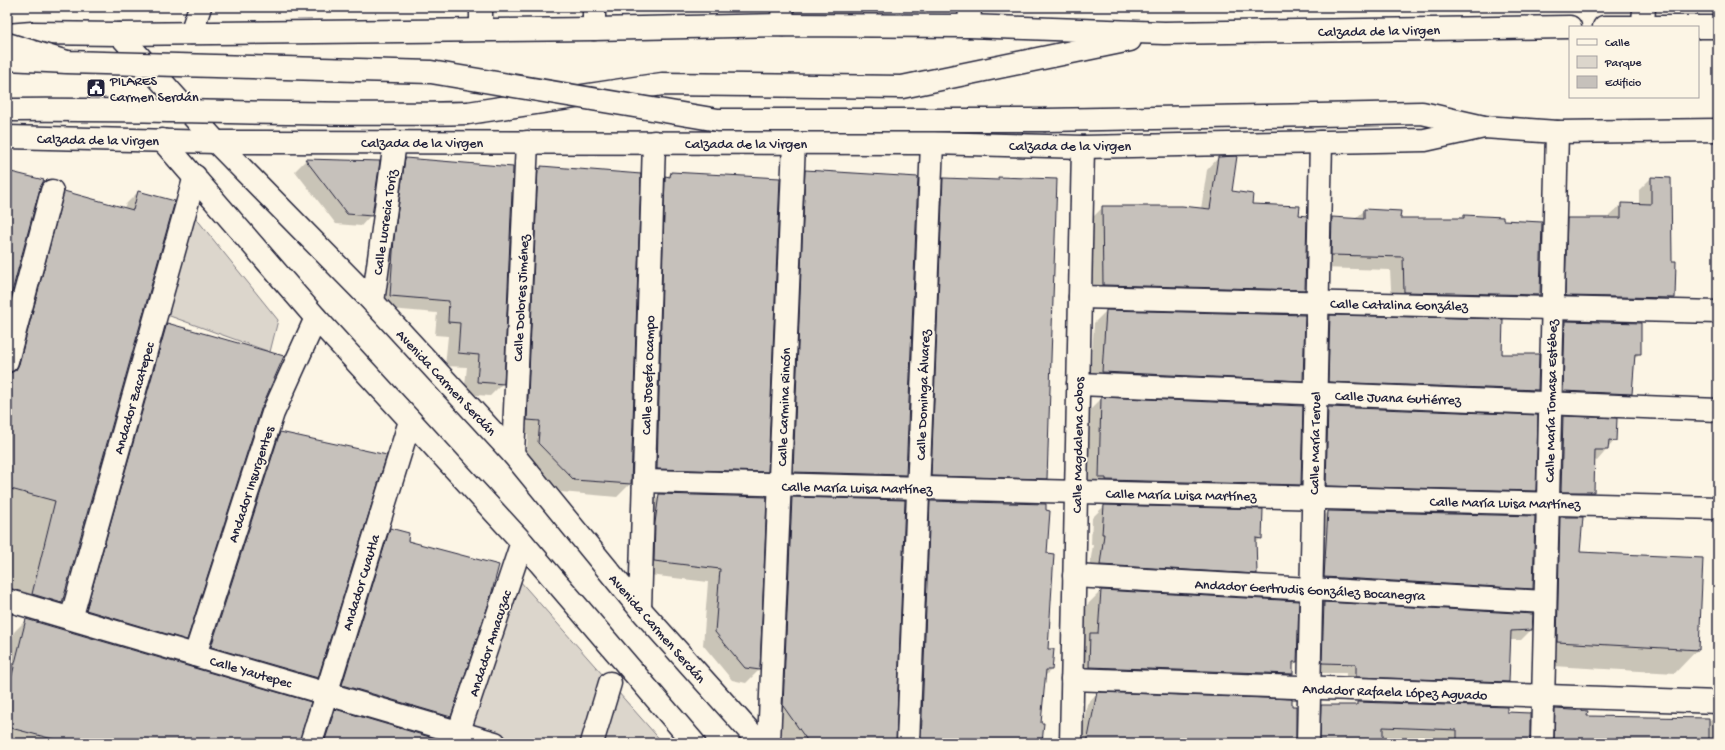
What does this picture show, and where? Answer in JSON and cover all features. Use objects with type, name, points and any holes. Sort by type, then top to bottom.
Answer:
[{"type":"street","points":[[191,33],[200,7]]},
{"type":"street","points":[[481,7],[481,29]]},
{"type":"street","points":[[594,7],[594,29]]},
{"type":"street","points":[[1643,26],[1644,7]]},
{"type":"street","name":"Calzada de la Virgen","points":[[7,35],[32,33],[119,34],[594,29],[783,16],[969,17],[1164,33],[1569,28]]},
{"type":"street","points":[[1699,27],[1718,27]]},
{"type":"street","points":[[7,60],[12,48],[32,33]]},
{"type":"street","name":"Calzada de la Virgen","points":[[7,110],[85,109],[407,115],[468,113],[662,84],[902,87],[1164,33]]},
{"type":"street","name":"Avenida Carmen Serdán","points":[[119,34],[216,142],[373,302],[513,454],[640,609],[760,743]]},
{"type":"street","points":[[7,44],[67,62]]},
{"type":"street","name":"Calzada de la Virgen","points":[[7,60],[431,72],[718,120],[1046,120],[1422,114],[1484,127],[1557,132],[1718,130]]},
{"type":"street","points":[[7,102],[11,109],[28,121],[63,137]]},
{"type":"street","name":"Calzada de la Virgen","points":[[7,137],[63,137],[216,142],[932,143],[1083,147],[1425,140],[1484,127]]},
{"type":"street","name":"Calle María Tomasa Estébez","points":[[1542,743],[1557,132]]},
{"type":"street","points":[[162,140],[195,176],[316,318],[522,542],[694,743]]},
{"type":"street","name":"Calle Lucrecia Toriz","points":[[373,302],[395,142]]},
{"type":"street","name":"Calle Dolores Jiménez","points":[[513,454],[527,142]]},
{"type":"street","name":"Calle Josefa Ocampo","points":[[640,609],[654,142]]},
{"type":"street","name":"Calle María Teruel","points":[[1308,743],[1321,142]]},
{"type":"street","name":"Calle Carmina Rincón","points":[[769,743],[794,143]]},
{"type":"street","name":"Calle Dominga Álvarez","points":[[908,743],[932,143]]},
{"type":"street","name":"Calle Magdalena Cobos","points":[[1071,743],[1083,147]]},
{"type":"street","name":"Andador Zacatepec","points":[[71,619],[195,176]]},
{"type":"street","points":[[7,361],[52,190]]},
{"type":"street","name":"Calle Catalina González","points":[[1080,296],[1718,312]]},
{"type":"street","name":"Andador Insurgentes","points":[[195,655],[273,413],[316,318]]},
{"type":"street","name":"Calle Juana Gutiérrez","points":[[1078,384],[1718,410]]},
{"type":"street","name":"Andador Cuautla","points":[[311,743],[410,421]]},
{"type":"street","name":"Calle María Luisa Martínez","points":[[644,481],[1718,508]]},
{"type":"street","name":"Andador Amacuzac","points":[[457,738],[522,542]]},
{"type":"street","name":"Andador Gertrudis González Bocanegra","points":[[1074,576],[1545,602]]},
{"type":"street","name":"Calle Yautepec","points":[[7,600],[326,694],[457,738],[495,743]]},
{"type":"street","name":"Andador Rafaela López Aguado","points":[[1072,679],[1718,702]]},
{"type":"street","points":[[592,743],[610,683]]},
{"type":"green space","points":[[191,212],[278,320],[270,352],[167,315]]},
{"type":"green space","points":[[519,580],[663,743],[524,743],[468,729]]},
{"type":"building","points":[[1237,156],[1232,191],[1253,194],[1252,204],[1300,206],[1299,215],[1307,216],[1305,290],[1103,285],[1102,206],[1182,206],[1210,209],[1218,157]]},
{"type":"building","points":[[405,158],[513,167],[504,384],[477,382],[479,355],[458,353],[460,323],[448,322],[449,301],[390,296],[394,238]]},
{"type":"building","points":[[305,159],[380,161],[372,216],[347,214]]},
{"type":"building","points":[[541,166],[641,174],[631,484],[574,480],[538,443],[540,421],[527,420],[538,168],[541,169]]},
{"type":"building","points":[[805,170],[918,177],[906,475],[793,472]]},
{"type":"building","points":[[7,171],[44,180],[40,188],[7,310]]},
{"type":"building","points":[[671,172],[780,178],[768,472],[657,469],[665,176],[670,177]]},
{"type":"building","points":[[998,177],[1057,179],[1047,479],[931,476],[943,178],[998,180]]},
{"type":"building","points":[[1651,177],[1671,178],[1672,261],[1676,261],[1675,298],[1565,296],[1567,218],[1621,218],[1621,203],[1651,204]]},
{"type":"building","points":[[64,191],[133,210],[138,191],[175,201],[62,603],[32,594],[55,501],[7,488],[7,385],[10,373],[16,370],[19,364]]},
{"type":"building","points":[[1364,209],[1401,211],[1400,218],[1464,218],[1464,215],[1503,217],[1503,220],[1542,222],[1540,295],[1404,292],[1403,257],[1331,255],[1332,217],[1364,219]]},
{"type":"building","points":[[1106,310],[1305,315],[1303,381],[1102,372]]},
{"type":"building","points":[[1330,315],[1503,319],[1502,354],[1539,354],[1538,390],[1328,382]]},
{"type":"building","points":[[1565,321],[1641,323],[1641,354],[1635,354],[1632,394],[1563,391]]},
{"type":"building","points":[[167,323],[284,356],[261,409],[187,640],[86,610]]},
{"type":"building","points":[[1101,397],[1303,406],[1301,485],[1106,480],[1106,478],[1099,478]]},
{"type":"building","points":[[1328,407],[1538,415],[1536,491],[1326,486]]},
{"type":"building","points":[[1563,416],[1617,418],[1616,441],[1609,440],[1608,450],[1595,450],[1594,492],[1561,492]]},
{"type":"building","points":[[280,432],[387,455],[318,678],[211,647]]},
{"type":"building","points":[[659,494],[767,497],[760,670],[745,668],[715,632],[720,569],[654,561],[655,523]]},
{"type":"building","points":[[792,497],[905,500],[896,743],[809,743],[783,706]]},
{"type":"building","points":[[930,501],[1046,504],[1046,510],[1050,511],[1047,553],[1054,554],[1048,649],[1054,649],[1052,670],[1046,670],[1041,723],[1044,723],[1042,743],[921,743]]},
{"type":"building","points":[[1104,505],[1263,509],[1262,539],[1256,538],[1257,574],[1100,565],[1104,534],[1102,534]]},
{"type":"building","points":[[1328,511],[1535,516],[1533,589],[1324,577]]},
{"type":"building","points":[[1560,517],[1583,517],[1580,552],[1703,558],[1699,650],[1557,642]]},
{"type":"building","points":[[390,528],[409,533],[408,541],[499,565],[489,603],[451,717],[342,685]]},
{"type":"building","points":[[1101,590],[1299,601],[1297,662],[1293,662],[1293,674],[1089,667],[1090,633],[1098,633]]},
{"type":"building","points":[[1324,602],[1533,614],[1532,630],[1511,631],[1509,682],[1356,677],[1356,664],[1322,663]]},
{"type":"building","points":[[26,619],[311,702],[299,743],[68,743],[7,727],[7,695]]},
{"type":"building","points":[[1097,692],[1292,699],[1292,706],[1296,706],[1296,743],[1087,743]]},
{"type":"building","points":[[1357,702],[1507,707],[1507,712],[1530,713],[1530,743],[1457,743],[1457,730],[1383,727],[1383,743],[1320,743],[1321,705],[1357,705]]},
{"type":"building","points":[[335,709],[443,741],[443,743],[324,743]]},
{"type":"building","points":[[1555,709],[1588,711],[1587,716],[1709,718],[1709,743],[1554,743]]},
{"type":"place","name":"PILARES Carmen Serdán","points":[[96,88]]}]
